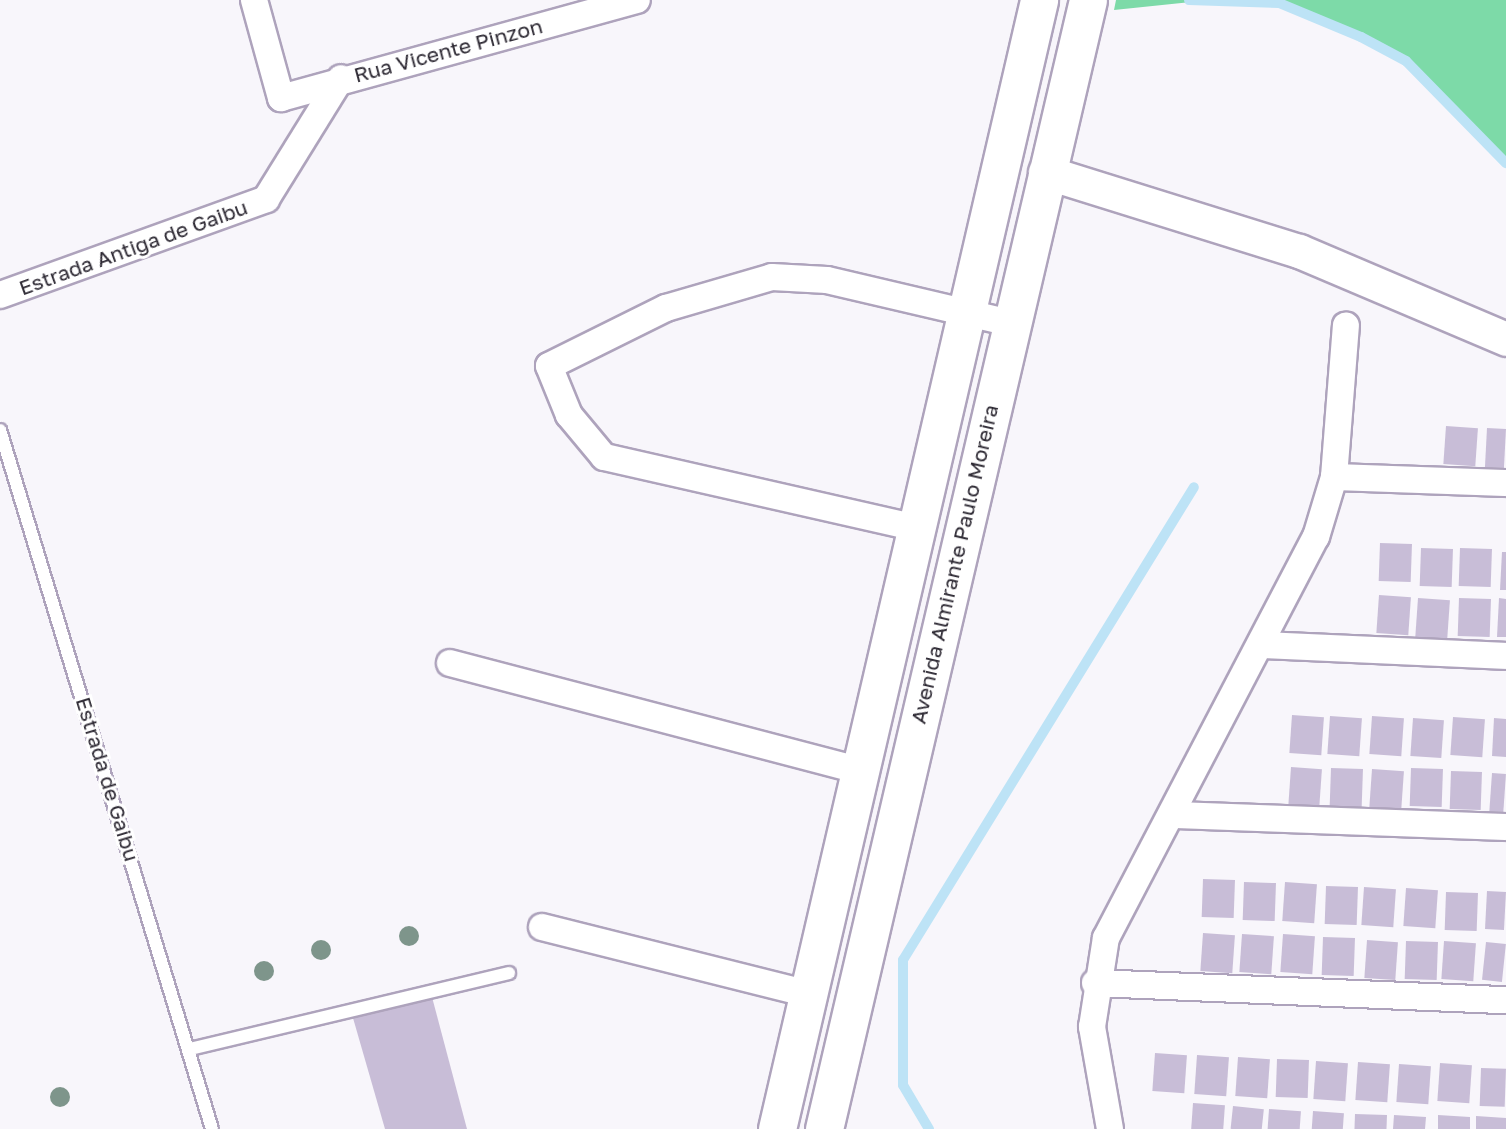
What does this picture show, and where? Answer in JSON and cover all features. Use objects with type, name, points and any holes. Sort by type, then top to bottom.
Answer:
[{"type":"main road","name":"Avenida Almirante Paulo Moreira","points":[[777,1129],[1039,0]]},
{"type":"main road","name":"Avenida Almirante Paulo Moreira","points":[[824,1129],[1045,172],[1088,0]]},
{"type":"street","name":"Rua Vicente Pinzon","points":[[254,0],[281,98],[341,78],[637,0]]},
{"type":"street","name":"Estrada Antiga de Gaibu","points":[[0,295],[267,199],[341,78]]},
{"type":"street","points":[[1045,172],[1299,251],[1506,339]]},
{"type":"street","points":[[917,528],[620,464],[591,445],[549,366],[666,307],[772,276],[827,280],[1011,323]]},
{"type":"street","points":[[1110,1129],[1092,1027],[1095,983],[1112,927],[1175,815],[1307,559],[1334,477],[1346,325]]},
{"type":"street","points":[[1334,477],[1506,483]]},
{"type":"street","points":[[1265,645],[1506,656]]},
{"type":"street","points":[[450,663],[861,771]]},
{"type":"street","points":[[1175,815],[1506,827]]},
{"type":"street","points":[[542,927],[808,994]]},
{"type":"street","points":[[1095,983],[1506,1000]]},
{"type":"lane","name":"Estrada de Gaibu","points":[[0,430],[190,1049],[212,1129]]},
{"type":"lane","points":[[190,1049],[509,973]]},
{"type":"green space","points":[[1116,0],[1506,0],[1506,163],[1406,61],[1361,37],[1279,3],[1191,2],[1114,10]]},
{"type":"building","points":[[1446,426],[1478,428],[1475,466],[1443,464]]},
{"type":"building","points":[[1487,428],[1506,429],[1504,468],[1485,467]]},
{"type":"building","points":[[1380,543],[1412,544],[1411,582],[1379,581]]},
{"type":"building","points":[[1421,548],[1453,549],[1452,587],[1420,586]]},
{"type":"building","points":[[1460,548],[1492,549],[1491,587],[1459,586]]},
{"type":"building","points":[[1502,552],[1506,552],[1506,590],[1500,590]]},
{"type":"building","points":[[1379,595],[1411,597],[1408,635],[1376,633]]},
{"type":"building","points":[[1418,598],[1450,600],[1447,639],[1415,637]]},
{"type":"building","points":[[1459,598],[1491,599],[1490,637],[1458,636]]},
{"type":"building","points":[[1499,598],[1506,599],[1506,637],[1497,637]]},
{"type":"building","points":[[1292,715],[1324,717],[1321,755],[1289,753]]},
{"type":"building","points":[[1330,716],[1362,718],[1359,756],[1327,754]]},
{"type":"building","points":[[1372,716],[1404,718],[1401,756],[1369,754]]},
{"type":"building","points":[[1453,717],[1485,719],[1482,757],[1450,755]]},
{"type":"building","points":[[1413,718],[1444,720],[1441,758],[1410,756]]},
{"type":"building","points":[[1494,718],[1506,719],[1506,757],[1492,756]]},
{"type":"building","points":[[1291,767],[1322,769],[1319,807],[1288,805]]},
{"type":"building","points":[[1331,768],[1363,769],[1362,807],[1330,806]]},
{"type":"building","points":[[1411,768],[1443,769],[1442,807],[1410,806]]},
{"type":"building","points":[[1372,769],[1404,771],[1401,809],[1369,807]]},
{"type":"building","points":[[1451,771],[1482,772],[1481,810],[1450,809]]},
{"type":"building","points":[[1492,773],[1506,774],[1503,812],[1489,811]]},
{"type":"building","points":[[1203,879],[1235,880],[1234,918],[1202,917]]},
{"type":"building","points":[[1244,882],[1276,883],[1275,921],[1243,920]]},
{"type":"building","points":[[1285,882],[1317,884],[1314,923],[1282,921]]},
{"type":"building","points":[[1326,886],[1358,887],[1357,925],[1325,924]]},
{"type":"building","points":[[1364,887],[1396,889],[1393,927],[1361,925]]},
{"type":"building","points":[[1406,888],[1438,890],[1435,928],[1403,926]]},
{"type":"building","points":[[1487,891],[1506,892],[1504,930],[1485,929]]},
{"type":"building","points":[[1446,892],[1478,893],[1477,931],[1445,930]]},
{"type":"building","points":[[1203,933],[1235,935],[1232,973],[1200,971]]},
{"type":"building","points":[[1242,934],[1274,936],[1271,974],[1239,972]]},
{"type":"building","points":[[1283,934],[1315,936],[1312,974],[1280,972]]},
{"type":"building","points":[[1323,937],[1355,938],[1354,976],[1322,975]]},
{"type":"building","points":[[1367,940],[1398,942],[1395,980],[1364,978]]},
{"type":"building","points":[[1406,941],[1438,942],[1437,980],[1405,979]]},
{"type":"building","points":[[1444,941],[1476,943],[1473,981],[1441,979]]},
{"type":"building","points":[[1486,942],[1506,944],[1502,982],[1482,980]]},
{"type":"building","points":[[432,997],[467,1129],[385,1129],[353,1018]]},
{"type":"building","points":[[1155,1053],[1187,1055],[1184,1093],[1152,1091]]},
{"type":"building","points":[[1197,1055],[1229,1057],[1226,1096],[1194,1094]]},
{"type":"building","points":[[1238,1057],[1270,1059],[1267,1098],[1235,1096]]},
{"type":"building","points":[[1277,1059],[1309,1060],[1308,1098],[1276,1097]]},
{"type":"building","points":[[1316,1061],[1348,1063],[1345,1101],[1313,1099]]},
{"type":"building","points":[[1358,1062],[1390,1064],[1387,1102],[1355,1100]]},
{"type":"building","points":[[1440,1063],[1472,1065],[1469,1103],[1437,1101]]},
{"type":"building","points":[[1399,1064],[1431,1066],[1428,1104],[1396,1102]]},
{"type":"building","points":[[1481,1068],[1506,1069],[1505,1107],[1480,1106]]},
{"type":"building","points":[[1193,1103],[1225,1105],[1223,1129],[1191,1129]]},
{"type":"building","points":[[1233,1106],[1264,1109],[1262,1129],[1231,1129]]},
{"type":"building","points":[[1269,1109],[1301,1111],[1300,1129],[1268,1129]]},
{"type":"building","points":[[1313,1111],[1344,1113],[1343,1129],[1312,1129]]},
{"type":"building","points":[[1355,1114],[1387,1115],[1386,1129],[1354,1129]]},
{"type":"building","points":[[1394,1115],[1426,1117],[1425,1129],[1393,1129]]},
{"type":"building","points":[[1438,1115],[1470,1117],[1470,1129],[1438,1129]]},
{"type":"building","points":[[1476,1116],[1506,1118],[1506,1129],[1476,1129]]},
{"type":"waterway","points":[[1189,0],[1279,3],[1361,37],[1406,61],[1506,163]]},
{"type":"waterway","points":[[929,1129],[903,1085],[903,960],[1194,487]]}]
